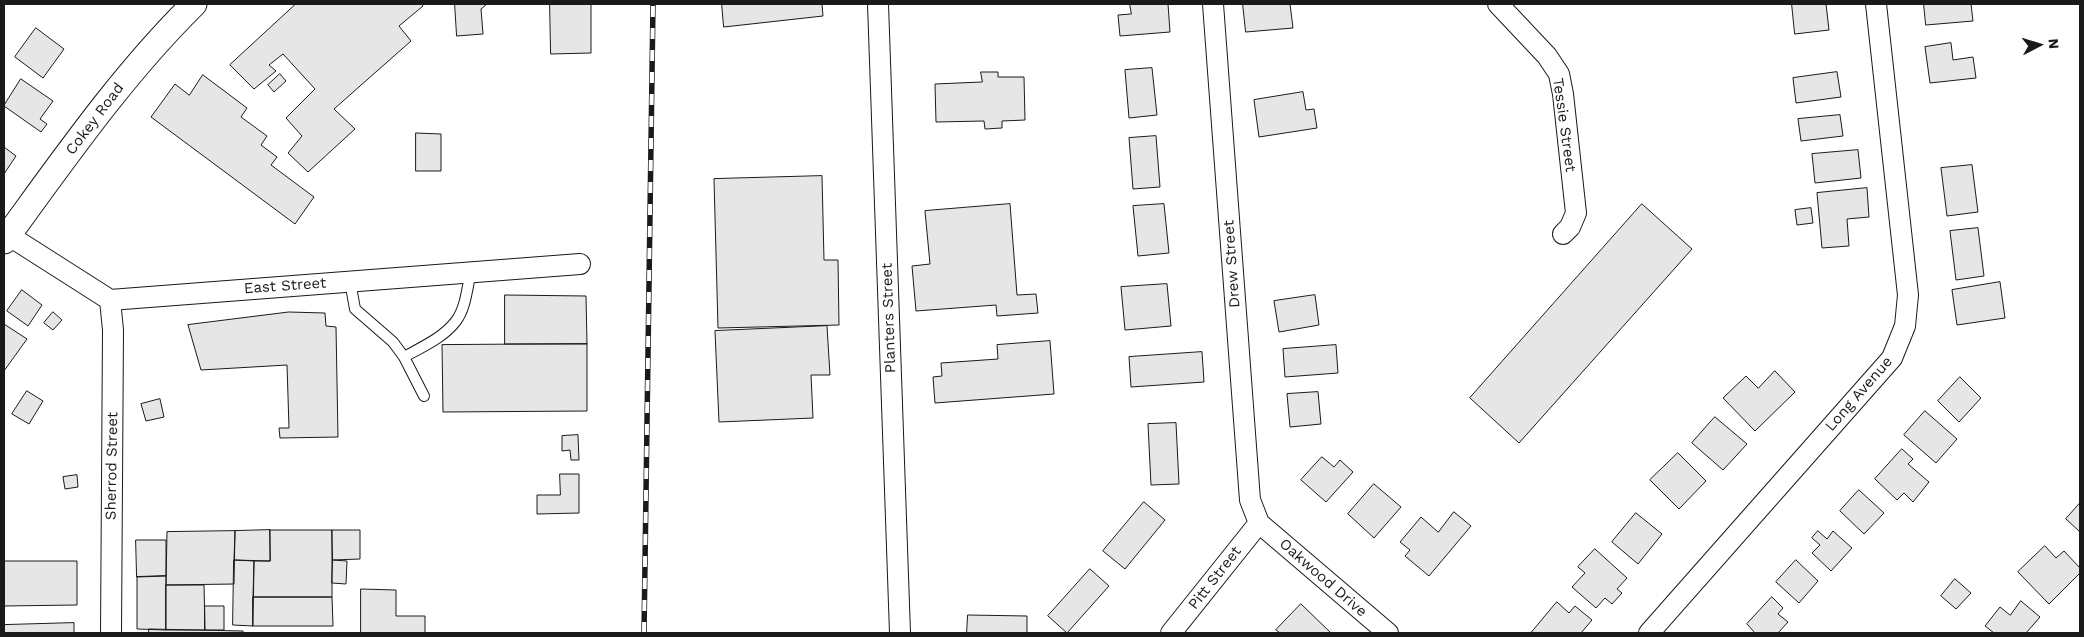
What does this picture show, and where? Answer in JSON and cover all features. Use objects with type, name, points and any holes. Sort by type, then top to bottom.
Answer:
[{"type":"street","name":"Cokey Road","points":[[6,238],[126,77],[154,44],[194,4]]},
{"type":"street","name":"Planters Street","points":[[878,4],[900,633]]},
{"type":"street","name":"Drew Street","points":[[1212,4],[1250,500],[1259,523]]},
{"type":"street","name":"Tessie Street","points":[[1498,4],[1547,56],[1559,74],[1563,94],[1576,213],[1570,227],[1563,234]]},
{"type":"street","name":"Long Avenue","points":[[1650,633],[1892,358],[1905,326],[1908,295],[1876,4]]},
{"type":"street","points":[[6,238],[110,300]]},
{"type":"street","name":"East Street","points":[[110,300],[580,264]]},
{"type":"street","name":"Sherrod Street","points":[[110,300],[113,330],[111,633]]},
{"type":"street","name":"Pitt Street","points":[[1171,633],[1259,523]]},
{"type":"street","name":"Oakwood Drive","points":[[1259,523],[1388,633]]},
{"type":"lane","points":[[404,357],[439,338],[457,321],[464,304],[471,272]]},
{"type":"lane","points":[[350,281],[355,309],[393,342],[404,357],[424,396]]},
{"type":"building","points":[[296,4],[422,4],[423,6],[399,26],[411,41],[334,109],[355,129],[308,172],[288,153],[302,136],[286,118],[315,89],[283,54],[269,65],[276,71],[254,89],[230,65]]},
{"type":"building","points":[[455,4],[487,4],[481,9],[483,34],[457,36]]},
{"type":"building","points":[[550,4],[591,4],[591,53],[551,54]]},
{"type":"building","points":[[722,4],[822,4],[823,16],[724,27]]},
{"type":"building","points":[[1130,4],[1168,4],[1170,32],[1120,36],[1118,15],[1131,14]]},
{"type":"building","points":[[1243,4],[1290,4],[1293,28],[1246,32]]},
{"type":"building","points":[[1792,4],[1826,4],[1829,30],[1795,34]]},
{"type":"building","points":[[1924,4],[1971,4],[1973,21],[1926,25]]},
{"type":"building","points":[[36,28],[64,49],[43,78],[15,57]]},
{"type":"building","points":[[1951,43],[1953,60],[1973,57],[1976,78],[1930,83],[1925,47]]},
{"type":"building","points":[[1152,68],[1157,115],[1129,118],[1125,70]]},
{"type":"building","points":[[981,72],[998,72],[998,77],[1024,77],[1025,120],[1002,121],[1002,128],[985,129],[984,121],[936,122],[935,84],[982,82]]},
{"type":"building","points":[[1837,72],[1841,97],[1796,103],[1793,78]]},
{"type":"building","points":[[280,74],[286,81],[274,92],[268,85]]},
{"type":"building","points":[[203,75],[247,108],[241,117],[267,136],[261,145],[277,157],[271,165],[314,197],[295,224],[151,117],[175,84],[189,95]]},
{"type":"building","points":[[21,79],[53,101],[40,119],[47,124],[41,132],[4,106]]},
{"type":"building","points":[[1303,92],[1306,110],[1314,109],[1317,128],[1259,137],[1254,100]]},
{"type":"building","points":[[1840,115],[1843,136],[1801,141],[1798,119]]},
{"type":"building","points":[[416,133],[441,134],[441,171],[416,171]]},
{"type":"building","points":[[1156,136],[1160,187],[1133,189],[1129,138]]},
{"type":"building","points":[[4,147],[16,156],[4,174]]},
{"type":"building","points":[[1858,150],[1861,178],[1815,183],[1812,154]]},
{"type":"building","points":[[1972,165],[1978,212],[1947,216],[1941,168]]},
{"type":"building","points":[[822,176],[824,260],[838,260],[839,325],[718,328],[714,179]]},
{"type":"building","points":[[1867,188],[1869,217],[1847,219],[1849,246],[1822,248],[1817,193]]},
{"type":"building","points":[[1010,204],[1017,295],[1036,294],[1038,313],[997,316],[996,305],[916,311],[912,266],[930,264],[925,211]]},
{"type":"building","points":[[1164,204],[1169,253],[1138,256],[1133,206]]},
{"type":"building","points":[[1642,204],[1692,249],[1519,443],[1470,398]]},
{"type":"building","points":[[1811,208],[1813,223],[1797,225],[1795,210]]},
{"type":"building","points":[[1978,228],[1984,276],[1956,280],[1950,231]]},
{"type":"building","points":[[2000,282],[2005,318],[1957,325],[1952,290]]},
{"type":"building","points":[[1167,284],[1171,326],[1125,330],[1121,287]]},
{"type":"building","points":[[22,290],[42,305],[28,326],[7,311]]},
{"type":"building","points":[[505,295],[586,296],[587,344],[505,344]]},
{"type":"building","points":[[1315,295],[1319,325],[1279,332],[1274,301]]},
{"type":"building","points":[[53,312],[62,320],[53,330],[44,323]]},
{"type":"building","points":[[289,312],[325,313],[326,326],[336,327],[338,437],[280,438],[279,428],[289,428],[287,365],[201,370],[188,325]]},
{"type":"building","points":[[4,324],[27,339],[4,371]]},
{"type":"building","points":[[827,326],[830,375],[811,375],[813,418],[719,422],[715,331]]},
{"type":"building","points":[[1050,341],[1054,394],[935,403],[933,377],[942,376],[941,363],[998,359],[997,345]]},
{"type":"building","points":[[587,344],[587,411],[443,412],[442,345]]},
{"type":"building","points":[[1336,345],[1338,373],[1285,377],[1283,349]]},
{"type":"building","points":[[1202,352],[1204,382],[1131,387],[1129,357]]},
{"type":"building","points":[[1775,371],[1795,392],[1755,431],[1723,398],[1746,376],[1758,388]]},
{"type":"building","points":[[1960,377],[1981,398],[1959,422],[1938,401]]},
{"type":"building","points":[[27,391],[43,401],[29,424],[12,414]]},
{"type":"building","points":[[1318,392],[1321,424],[1290,427],[1287,394]]},
{"type":"building","points":[[160,399],[164,417],[146,421],[141,404]]},
{"type":"building","points":[[1925,411],[1957,439],[1936,463],[1904,435]]},
{"type":"building","points":[[1715,417],[1747,444],[1723,470],[1692,443]]},
{"type":"building","points":[[1176,423],[1179,484],[1151,485],[1148,424]]},
{"type":"building","points":[[578,435],[579,460],[571,460],[570,450],[562,451],[562,436]]},
{"type":"building","points":[[1902,449],[1913,459],[1908,464],[1929,482],[1913,502],[1904,493],[1897,500],[1875,479]]},
{"type":"building","points":[[1678,453],[1706,481],[1679,509],[1650,480]]},
{"type":"building","points":[[1322,457],[1334,467],[1340,460],[1353,472],[1326,502],[1301,480]]},
{"type":"building","points":[[560,474],[579,474],[579,513],[537,514],[537,495],[560,495]]},
{"type":"building","points":[[77,475],[78,487],[65,489],[63,477]]},
{"type":"building","points":[[1374,484],[1401,507],[1374,538],[1348,514]]},
{"type":"building","points":[[1859,490],[1884,513],[1864,534],[1840,511]]},
{"type":"building","points":[[1144,502],[1165,520],[1125,569],[1103,551]]},
{"type":"building","points":[[2080,503],[2080,532],[2066,519]]},
{"type":"building","points":[[1454,512],[1471,526],[1429,576],[1405,556],[1410,550],[1400,542],[1421,517],[1438,532]]},
{"type":"building","points":[[1636,513],[1662,534],[1638,564],[1612,542]]},
{"type":"building","points":[[270,530],[270,561],[234,560],[235,531]]},
{"type":"building","points":[[270,530],[332,530],[332,597],[253,597],[254,561],[270,561]]},
{"type":"building","points":[[332,530],[360,530],[360,559],[333,560]]},
{"type":"building","points":[[235,531],[234,584],[166,585],[167,532]]},
{"type":"building","points":[[1818,531],[1827,539],[1833,531],[1852,548],[1831,571],[1812,553],[1820,545],[1812,538]]},
{"type":"building","points":[[136,540],[166,540],[166,576],[137,577]]},
{"type":"building","points":[[2045,546],[2056,558],[2064,551],[2080,568],[2080,573],[2049,604],[2018,572]]},
{"type":"building","points":[[1595,549],[1627,578],[1617,589],[1622,593],[1612,604],[1605,598],[1596,608],[1572,587],[1585,573],[1578,567]]},
{"type":"building","points":[[234,560],[254,561],[253,626],[233,625]]},
{"type":"building","points":[[333,560],[347,561],[346,584],[332,583]]},
{"type":"building","points":[[1796,560],[1818,581],[1799,603],[1776,582]]},
{"type":"building","points":[[4,561],[77,561],[77,605],[4,606]]},
{"type":"building","points":[[1090,569],[1109,586],[1067,633],[1048,616]]},
{"type":"building","points":[[166,576],[166,630],[137,629],[137,577]]},
{"type":"building","points":[[1955,579],[1971,593],[1956,609],[1941,596]]},
{"type":"building","points":[[166,585],[204,585],[205,630],[166,630]]},
{"type":"building","points":[[361,589],[396,590],[396,616],[425,616],[425,633],[361,633]]},
{"type":"building","points":[[253,597],[332,597],[333,626],[253,626]]},
{"type":"building","points":[[1772,597],[1783,608],[1778,614],[1788,622],[1778,633],[1755,633],[1747,624]]},
{"type":"building","points":[[2021,601],[2040,617],[2026,633],[1994,633],[1985,626],[2000,607],[2010,615]]},
{"type":"building","points":[[1557,602],[1569,613],[1575,606],[1592,620],[1581,633],[1532,632]]},
{"type":"building","points":[[1301,604],[1331,633],[1280,633],[1276,630]]},
{"type":"building","points":[[205,606],[224,606],[224,630],[205,630]]},
{"type":"building","points":[[968,615],[1027,616],[1027,633],[967,633]]},
{"type":"building","points":[[74,623],[74,633],[4,633],[4,625]]},
{"type":"building","points":[[149,629],[243,631],[243,633],[149,633]]},
{"type":"railway","points":[[644,633],[653,4]]}]
